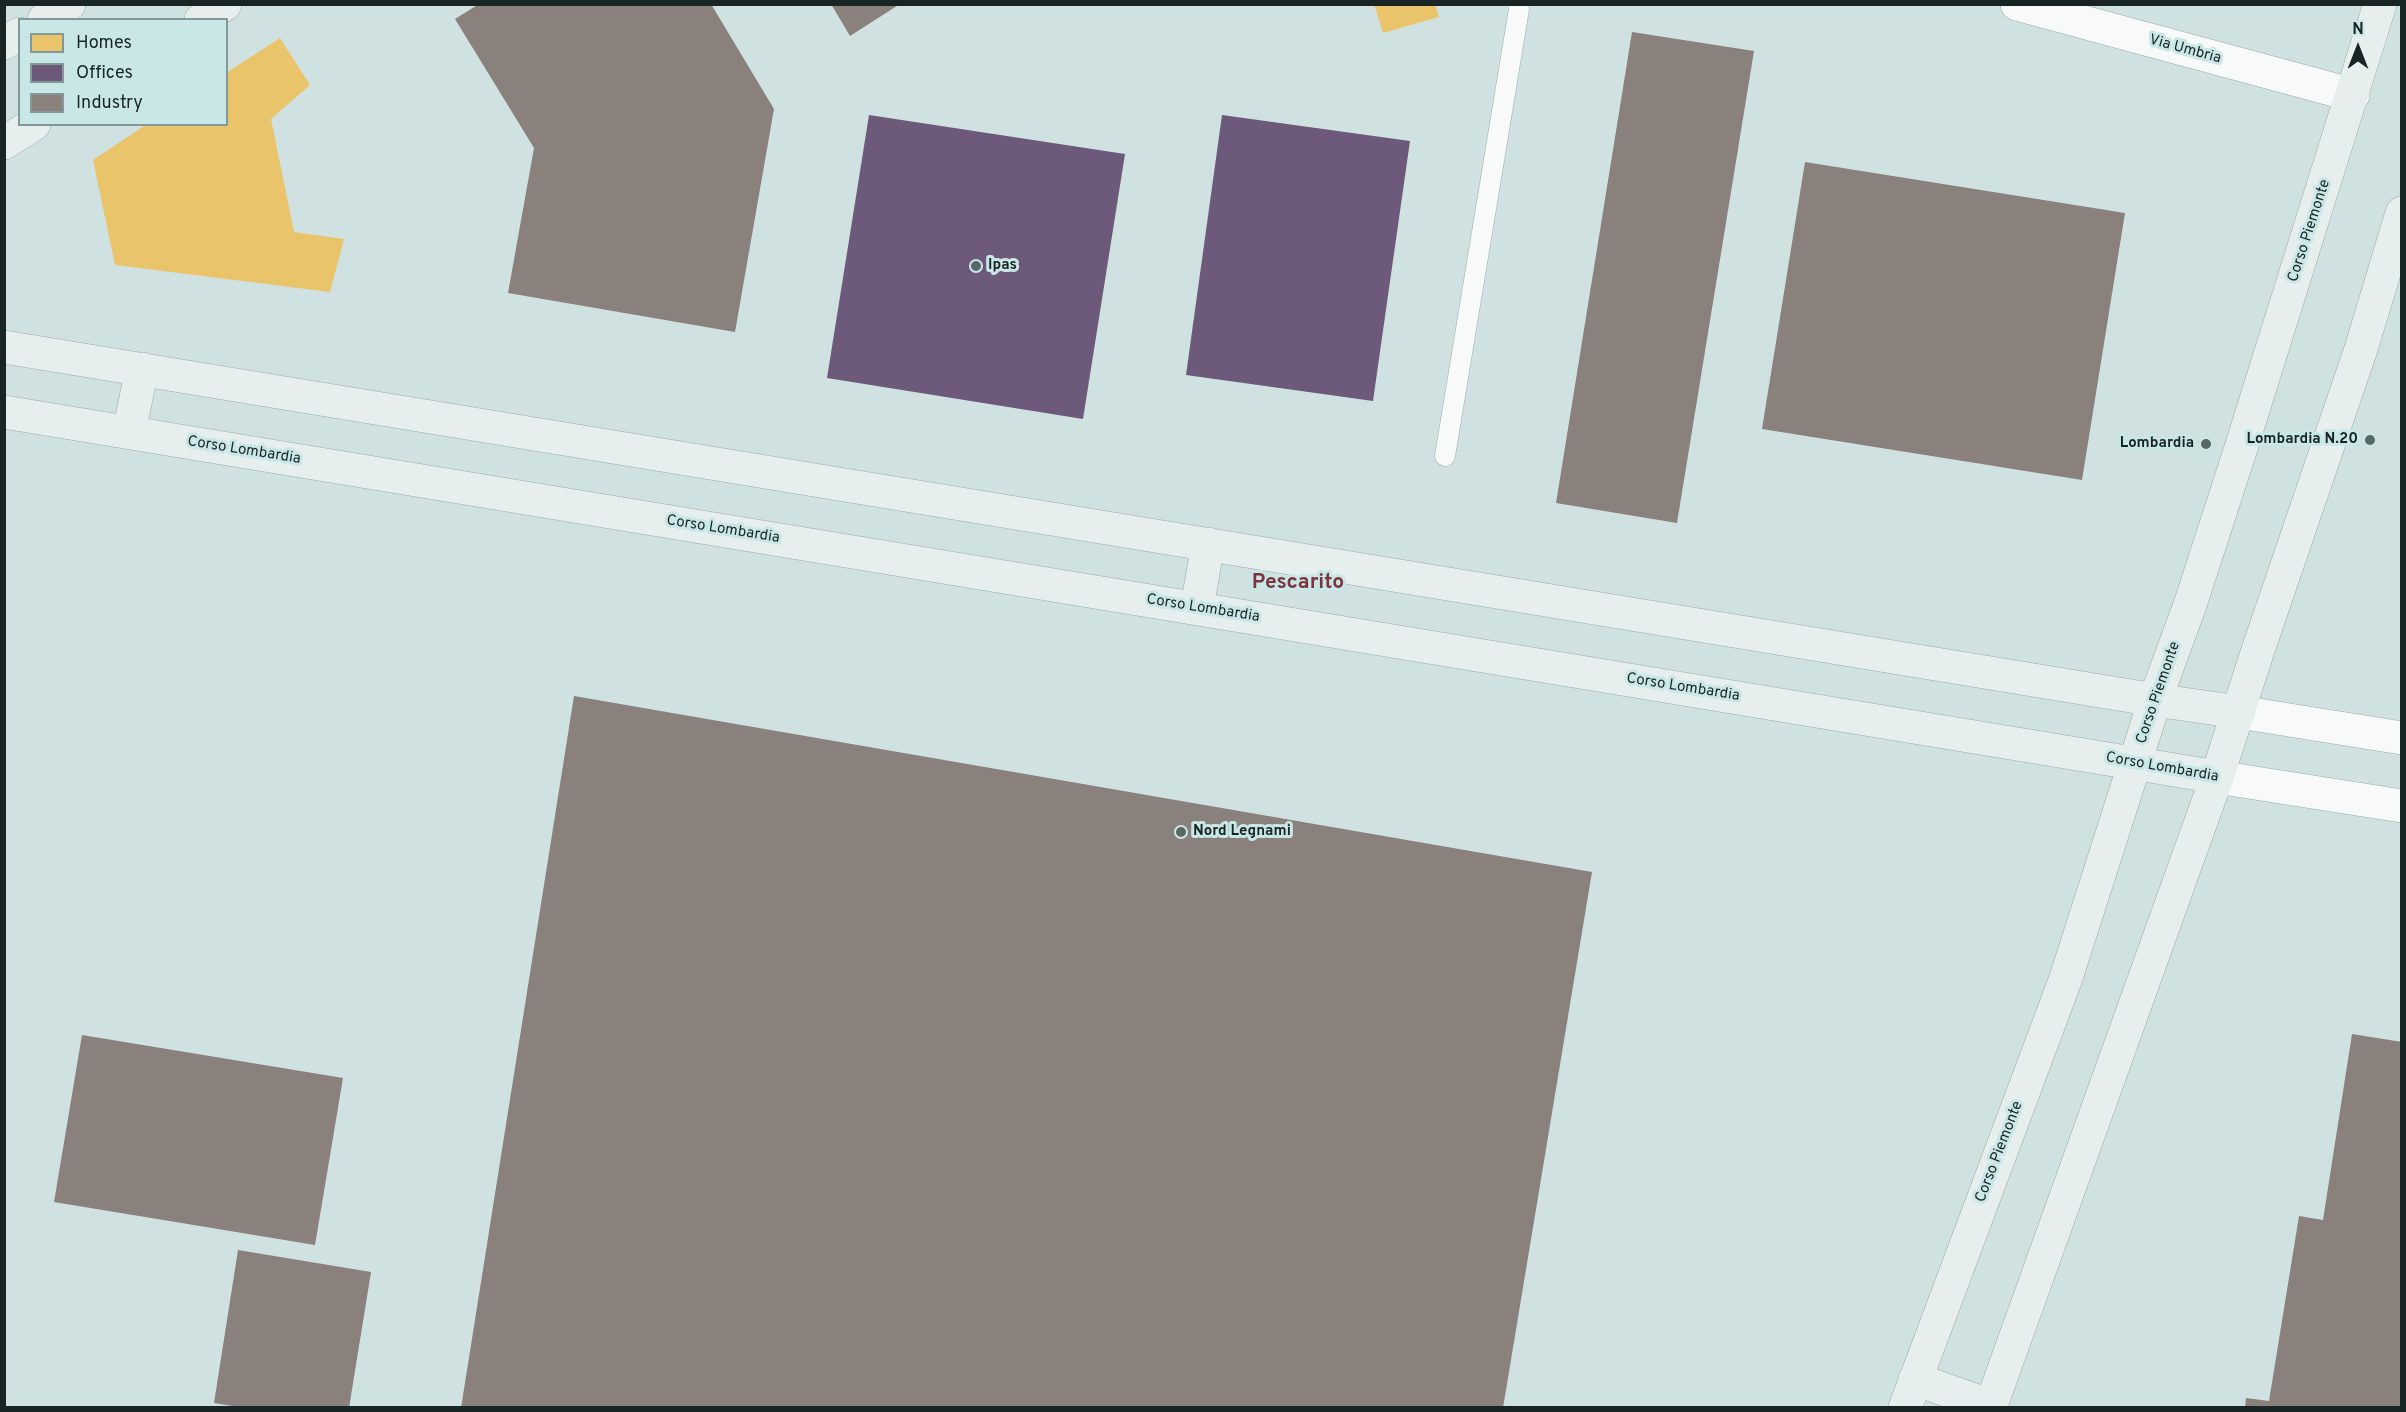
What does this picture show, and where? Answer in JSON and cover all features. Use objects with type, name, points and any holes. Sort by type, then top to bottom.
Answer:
[{"type":"street","points":[[47,18],[69,4]]},
{"type":"street","points":[[204,18],[225,4]]},
{"type":"street","name":"Via Umbria","points":[[2017,4],[2353,95]]},
{"type":"street","name":"Corso Piemonte","points":[[1910,1393],[2066,978],[2155,700],[2194,594],[2380,4]]},
{"type":"street","points":[[4,43],[18,35]]},
{"type":"street","points":[[4,143],[31,126]]},
{"type":"street","points":[[1910,1393],[1991,1407],[2217,777],[2361,350],[2402,213]]},
{"type":"street","points":[[4,347],[2155,700],[2402,738]]},
{"type":"street","points":[[129,432],[142,369]]},
{"type":"street","name":"Corso Lombardia","points":[[4,412],[2402,806]]},
{"type":"street","points":[[1197,608],[1208,544]]},
{"type":"lane","points":[[1445,456],[1518,4]]},
{"type":"building: Homes","points":[[1374,4],[1435,4],[1439,17],[1383,33]]},
{"type":"building: Homes","points":[[280,38],[310,85],[271,119],[294,232],[344,239],[330,292],[115,265],[93,160],[144,126],[228,126],[228,72]]},
{"type":"building: Offices","name":"Ipas","points":[[869,115],[1125,154],[1083,419],[827,378]]},
{"type":"building: Offices","points":[[1222,115],[1410,141],[1373,401],[1186,375]]},
{"type":"building: Industry","points":[[479,4],[711,4],[774,109],[735,332],[508,293],[534,148],[455,19]]},
{"type":"building: Industry","points":[[831,4],[900,4],[850,36]]},
{"type":"building: Industry","points":[[1632,32],[1754,51],[1677,523],[1556,503]]},
{"type":"building: Industry","points":[[1805,162],[2125,213],[2082,480],[1762,429]]},
{"type":"building: Industry","points":[[574,696],[1592,872],[1503,1408],[461,1408]]},
{"type":"building: Industry","points":[[2352,1034],[2402,1042],[2402,1408],[2245,1408],[2246,1398],[2269,1401],[2299,1216],[2323,1220]]},
{"type":"building: Industry","points":[[82,1035],[343,1078],[315,1245],[54,1202]]},
{"type":"building: Industry","points":[[238,1250],[371,1272],[349,1408],[245,1408],[214,1403]]},
{"type":"place","name":"Ipas","points":[[976,266]]},
{"type":"place","name":"Lombardia N.20","points":[[2370,440]]},
{"type":"place","name":"Lombardia","points":[[2206,444]]},
{"type":"place","name":"Nord Legnami","points":[[1181,832]]},
{"type":"district","name":"Pescarito","points":[[1298,584]]}]
